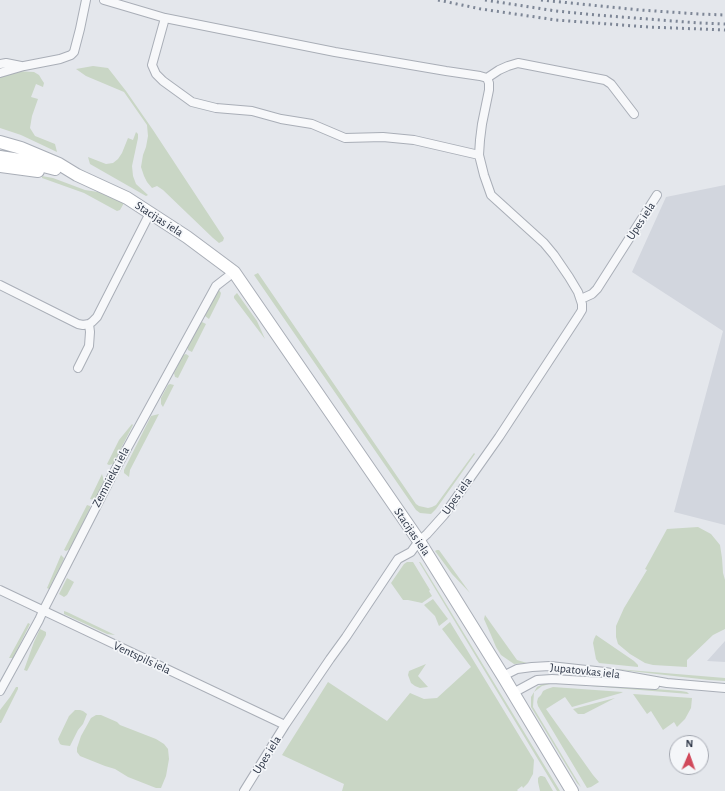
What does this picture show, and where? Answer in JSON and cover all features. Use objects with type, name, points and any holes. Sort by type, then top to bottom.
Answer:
[{"type":"main road","name":"Stacijas iela","points":[[0,142],[21,148],[59,164],[77,175],[127,198],[187,237],[237,276],[374,477],[420,541],[572,791]]},
{"type":"main road","name":"Stacijas iela","points":[[0,157],[20,160],[77,175]]},
{"type":"main road","points":[[0,166],[44,172],[60,170]]},
{"type":"street","points":[[0,73],[71,55],[74,52],[86,0]]},
{"type":"street","points":[[104,0],[165,18],[335,52],[487,78],[499,70],[518,63],[605,80],[611,84],[634,114]]},
{"type":"street","points":[[165,18],[152,65],[156,74],[163,81],[192,102],[216,108],[252,111],[281,119],[312,124],[345,138],[383,137],[414,140],[479,155]]},
{"type":"street","points":[[0,64],[6,63],[24,66]]},
{"type":"street","points":[[487,78],[489,90],[482,124],[479,155],[491,195],[544,244],[558,260],[581,299]]},
{"type":"street","name":"Upes iela","points":[[244,791],[285,725],[398,559],[411,552],[444,515],[499,437],[582,310],[581,299],[592,294],[597,289],[657,195]]},
{"type":"street","points":[[0,285],[78,324],[89,324],[97,317],[150,213]]},
{"type":"street","name":"Zemnieku iela","points":[[0,691],[39,620],[112,474],[216,286],[237,276]]},
{"type":"street","points":[[78,368],[89,346],[89,324]]},
{"type":"street","name":"Ventspils iela","points":[[0,590],[285,725]]},
{"type":"street","name":"Jupatovkas iela","points":[[503,676],[515,670],[550,666],[605,672],[667,683],[725,688]]},
{"type":"street","points":[[539,680],[549,675],[576,676],[584,673],[585,670]]},
{"type":"street","name":"Jupatovkas iela","points":[[513,693],[532,682],[539,680],[558,679],[656,685],[667,683]]},
{"type":"shaded area","points":[[725,185],[725,525],[674,512],[723,331],[632,272],[666,197]]},
{"type":"shaded area","points":[[725,641],[725,662],[707,661]]},
{"type":"green space","points":[[93,66],[108,68],[126,91],[224,238],[223,241],[219,243],[163,190],[157,186],[152,188],[147,182],[141,167],[148,136],[147,125],[124,92],[86,76],[76,69]]},
{"type":"green space","points":[[17,71],[34,72],[39,75],[44,83],[43,87],[36,84],[31,97],[38,99],[32,116],[30,128],[35,136],[55,144],[57,152],[21,135],[0,128],[0,77]]},
{"type":"green space","points":[[136,132],[138,134],[138,138],[132,166],[133,176],[136,184],[148,195],[146,196],[90,164],[88,157],[106,164],[113,163],[122,153],[128,138],[133,140]]},
{"type":"green space","points":[[42,176],[53,178],[85,190],[108,195],[124,203],[120,210],[117,211],[84,193],[42,178]]},
{"type":"green space","points":[[258,273],[416,504],[428,508],[436,505],[474,453],[475,454],[431,514],[420,513],[416,510],[254,275]]},
{"type":"green space","points":[[219,290],[221,293],[220,297],[209,319],[205,316],[205,314]]},
{"type":"green space","points":[[237,293],[257,321],[265,339],[234,298]]},
{"type":"green space","points":[[202,322],[206,324],[192,352],[188,350],[187,347]]},
{"type":"green space","points":[[186,354],[189,356],[178,378],[175,377],[174,373],[183,355]]},
{"type":"green space","points":[[170,384],[174,385],[163,407],[161,404],[161,398]]},
{"type":"green space","points":[[159,414],[130,470],[129,477],[124,473],[124,470],[151,416]]},
{"type":"green space","points":[[132,424],[133,425],[113,464],[107,464],[119,440]]},
{"type":"green space","points":[[102,474],[104,481],[95,500],[90,499]]},
{"type":"green space","points":[[87,505],[90,506],[90,508],[70,549],[66,551],[64,550]]},
{"type":"green space","points":[[698,527],[711,534],[720,545],[725,580],[725,629],[713,635],[687,660],[687,667],[653,665],[645,663],[630,654],[618,644],[616,637],[616,626],[624,608],[647,570],[645,569],[667,529]]},
{"type":"green space","points":[[439,550],[470,593],[452,574],[435,551]]},
{"type":"green space","points":[[61,555],[64,558],[63,561],[49,589],[47,588]]},
{"type":"green space","points":[[407,562],[413,562],[430,590],[429,591],[432,596],[422,603],[403,600],[391,583]]},
{"type":"green space","points":[[419,562],[421,563],[560,791],[557,791]]},
{"type":"green space","points":[[67,578],[74,582],[67,595],[64,597],[59,594]]},
{"type":"green space","points":[[433,599],[448,619],[439,626],[435,616],[424,605]]},
{"type":"green space","points":[[64,611],[115,635],[107,634],[64,614]]},
{"type":"green space","points":[[485,615],[517,660],[527,663],[514,664],[501,655],[484,619]]},
{"type":"green space","points":[[450,622],[534,760],[533,774],[523,788],[522,786],[517,790],[518,791],[342,791],[344,784],[282,755],[328,682],[387,721],[410,693],[424,699],[437,698],[471,667],[442,629]]},
{"type":"green space","points":[[28,623],[30,624],[13,658],[9,658]]},
{"type":"green space","points":[[40,629],[46,632],[46,635],[27,671],[24,670],[34,642]]},
{"type":"green space","points":[[596,635],[634,661],[638,667],[599,663],[596,659],[593,643]]},
{"type":"green space","points":[[426,664],[418,676],[428,687],[420,688],[411,683],[408,675],[409,671]]},
{"type":"green space","points":[[604,668],[725,678],[725,681],[709,680]]},
{"type":"green space","points":[[563,682],[681,691],[689,694],[554,683],[542,686],[534,692],[537,687],[545,683]]},
{"type":"green space","points":[[16,687],[18,687],[18,689],[0,723],[0,710]]},
{"type":"green space","points":[[553,687],[623,692],[572,707],[565,697],[546,709],[599,782],[591,787],[587,788],[538,706],[538,698],[543,691]]},
{"type":"green space","points":[[534,692],[533,707],[581,787],[577,783],[531,707],[531,697]]},
{"type":"green space","points":[[633,694],[692,698],[691,708],[685,719],[677,727],[674,722],[663,730],[651,711],[647,714]]},
{"type":"green space","points":[[615,698],[584,714],[578,714],[573,709]]},
{"type":"green space","points":[[75,710],[80,710],[87,714],[83,724],[78,730],[70,746],[60,744],[58,739],[69,716]]},
{"type":"green space","points":[[96,715],[101,715],[164,744],[168,749],[169,759],[166,776],[161,788],[156,788],[128,777],[115,769],[80,756],[77,752],[77,748],[81,736],[91,718]]},
{"type":"green space","points":[[540,776],[545,777],[553,791],[540,791],[538,778]]},
{"type":"railway","points":[[438,0],[481,9],[556,20],[648,27],[725,30]]},
{"type":"railway","points":[[485,0],[556,11],[725,24]]},
{"type":"railway","points":[[541,0],[640,10],[725,15]]}]
